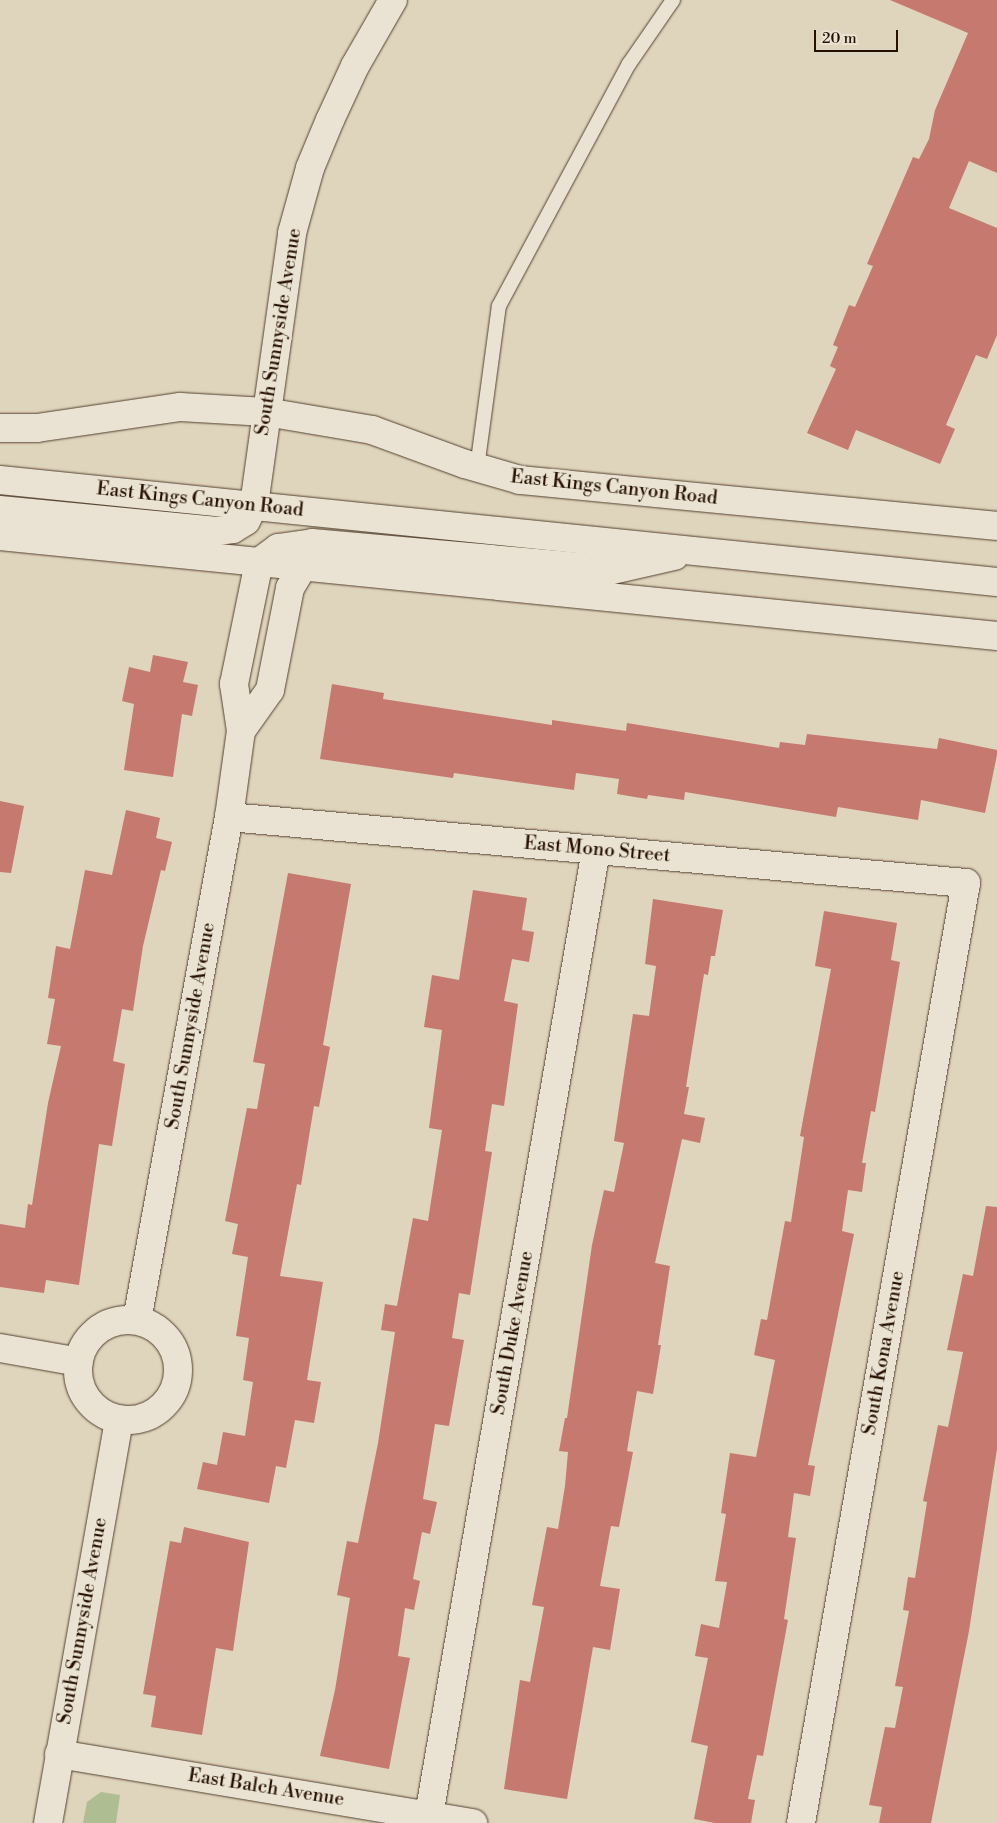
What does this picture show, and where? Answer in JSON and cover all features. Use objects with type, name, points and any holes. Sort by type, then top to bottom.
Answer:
[{"type":"street","name":"South Sunnyside Avenue","points":[[254,505],[292,233],[310,168],[355,66],[393,0]]},
{"type":"street","name":"East Kings Canyon Road","points":[[0,428],[37,428],[180,407],[266,412],[372,430],[477,468],[520,480],[997,526]]},
{"type":"street","name":"East Kings Canyon Road","points":[[0,480],[997,582]]},
{"type":"street","points":[[0,510],[217,531],[233,529],[246,521],[254,505]]},
{"type":"street","points":[[0,536],[302,568],[997,636]]},
{"type":"street","points":[[259,562],[278,548],[312,542],[612,570],[696,551]]},
{"type":"street","name":"South Sunnyside Avenue","points":[[137,1320],[229,817],[241,731],[234,684],[259,562]]},
{"type":"street","name":"South Sunnyside Avenue","points":[[241,731],[270,690],[290,588],[302,568]]},
{"type":"street","name":"East Mono Street","points":[[229,817],[966,883]]},
{"type":"street","name":"South Duke Avenue","points":[[429,1815],[596,850]]},
{"type":"street","name":"South Kona Avenue","points":[[801,1823],[966,883]]},
{"type":"street","points":[[119,1320],[137,1320],[156,1327],[169,1340],[177,1355],[179,1373],[175,1390],[166,1403],[153,1414],[136,1419],[119,1419],[106,1415],[92,1404],[82,1390],[79,1362],[90,1337],[103,1326],[119,1320]]},
{"type":"street","points":[[0,1348],[79,1362]]},
{"type":"street","name":"South Sunnyside Avenue","points":[[48,1823],[119,1419]]},
{"type":"street","name":"East Balch Avenue","points":[[59,1754],[473,1823]]},
{"type":"lane","points":[[477,468],[498,306],[629,64],[673,0]]},
{"type":"green space","points":[[101,1792],[120,1795],[116,1823],[83,1823],[87,1802]]},
{"type":"building","points":[[890,0],[997,0],[997,173],[969,161],[949,208],[997,228],[997,335],[987,359],[976,355],[946,425],[955,429],[940,464],[856,430],[848,450],[807,433],[836,369],[830,366],[838,347],[833,345],[849,305],[855,307],[873,266],[867,264],[913,157],[919,159],[929,139],[935,110],[968,33]]},
{"type":"building","points":[[153,655],[188,662],[183,682],[198,685],[192,716],[182,714],[173,777],[124,770],[134,704],[122,701],[129,667],[150,672]]},
{"type":"building","points":[[332,684],[384,693],[383,699],[552,725],[552,720],[626,731],[627,723],[779,748],[780,742],[805,745],[807,734],[937,749],[939,738],[997,750],[997,755],[985,813],[921,800],[918,820],[838,807],[836,817],[685,792],[684,800],[648,795],[647,799],[617,794],[619,779],[576,773],[574,790],[454,773],[453,778],[320,759]]},
{"type":"building","points":[[0,801],[24,806],[11,873],[0,872]]},
{"type":"building","points":[[126,810],[160,818],[156,838],[172,842],[165,871],[161,870],[143,946],[133,1011],[122,1009],[113,1061],[125,1064],[112,1146],[99,1144],[79,1285],[46,1280],[44,1293],[0,1287],[0,1224],[25,1228],[28,1204],[32,1205],[48,1103],[61,1046],[47,1044],[55,999],[48,998],[56,946],[70,949],[85,870],[112,875]]},
{"type":"building","points":[[288,873],[351,884],[323,1045],[330,1047],[319,1107],[314,1106],[301,1185],[297,1184],[280,1276],[323,1282],[307,1380],[321,1382],[314,1423],[295,1420],[286,1468],[276,1466],[269,1503],[197,1489],[203,1462],[217,1465],[223,1432],[245,1436],[253,1382],[243,1380],[249,1338],[236,1336],[248,1257],[232,1254],[238,1224],[225,1221],[247,1108],[257,1109],[265,1064],[253,1062]]},
{"type":"building","points":[[473,890],[527,898],[522,930],[534,932],[529,962],[512,959],[504,1001],[518,1004],[504,1106],[492,1104],[485,1151],[492,1152],[470,1295],[459,1293],[452,1338],[464,1340],[449,1426],[435,1424],[423,1499],[437,1502],[430,1534],[422,1532],[413,1579],[420,1581],[414,1610],[405,1608],[398,1656],[410,1658],[389,1769],[320,1756],[335,1690],[350,1598],[337,1595],[347,1541],[358,1543],[378,1443],[395,1332],[381,1330],[385,1304],[397,1306],[413,1218],[428,1221],[442,1130],[429,1128],[442,1030],[424,1027],[432,975],[459,980]]},
{"type":"building","points":[[653,899],[723,910],[715,956],[711,956],[708,975],[704,974],[686,1087],[689,1087],[684,1114],[705,1118],[700,1143],[682,1139],[655,1263],[670,1266],[653,1394],[637,1391],[627,1451],[633,1452],[619,1527],[611,1526],[600,1586],[620,1589],[610,1650],[593,1647],[567,1799],[504,1789],[520,1680],[530,1682],[544,1607],[532,1605],[547,1527],[558,1529],[565,1486],[568,1452],[559,1451],[565,1418],[567,1418],[592,1245],[604,1190],[614,1192],[624,1143],[614,1141],[633,1014],[649,1016],[656,966],[645,964]]},
{"type":"building","points":[[824,911],[897,923],[891,960],[900,962],[875,1112],[871,1111],[862,1163],[866,1163],[862,1192],[848,1190],[842,1231],[854,1234],[808,1465],[815,1466],[810,1496],[794,1493],[788,1537],[796,1538],[784,1619],[788,1620],[763,1756],[757,1755],[748,1799],[755,1800],[751,1823],[715,1823],[694,1819],[708,1746],[691,1742],[708,1658],[695,1656],[701,1624],[719,1628],[727,1582],[715,1581],[726,1514],[721,1513],[730,1453],[756,1457],[775,1360],[754,1355],[761,1319],[767,1320],[785,1221],[791,1222],[804,1137],[800,1136],[831,969],[815,966]]},
{"type":"building","points":[[986,1206],[997,1207],[997,1449],[969,1631],[931,1823],[879,1823],[882,1807],[869,1805],[885,1727],[895,1728],[903,1687],[895,1686],[909,1611],[903,1610],[908,1577],[915,1578],[927,1502],[923,1501],[938,1425],[948,1427],[963,1352],[947,1350],[963,1274],[973,1276]]},
{"type":"building","points":[[184,1527],[249,1542],[233,1651],[216,1648],[202,1735],[151,1727],[156,1696],[143,1694],[170,1541],[181,1543]]}]
